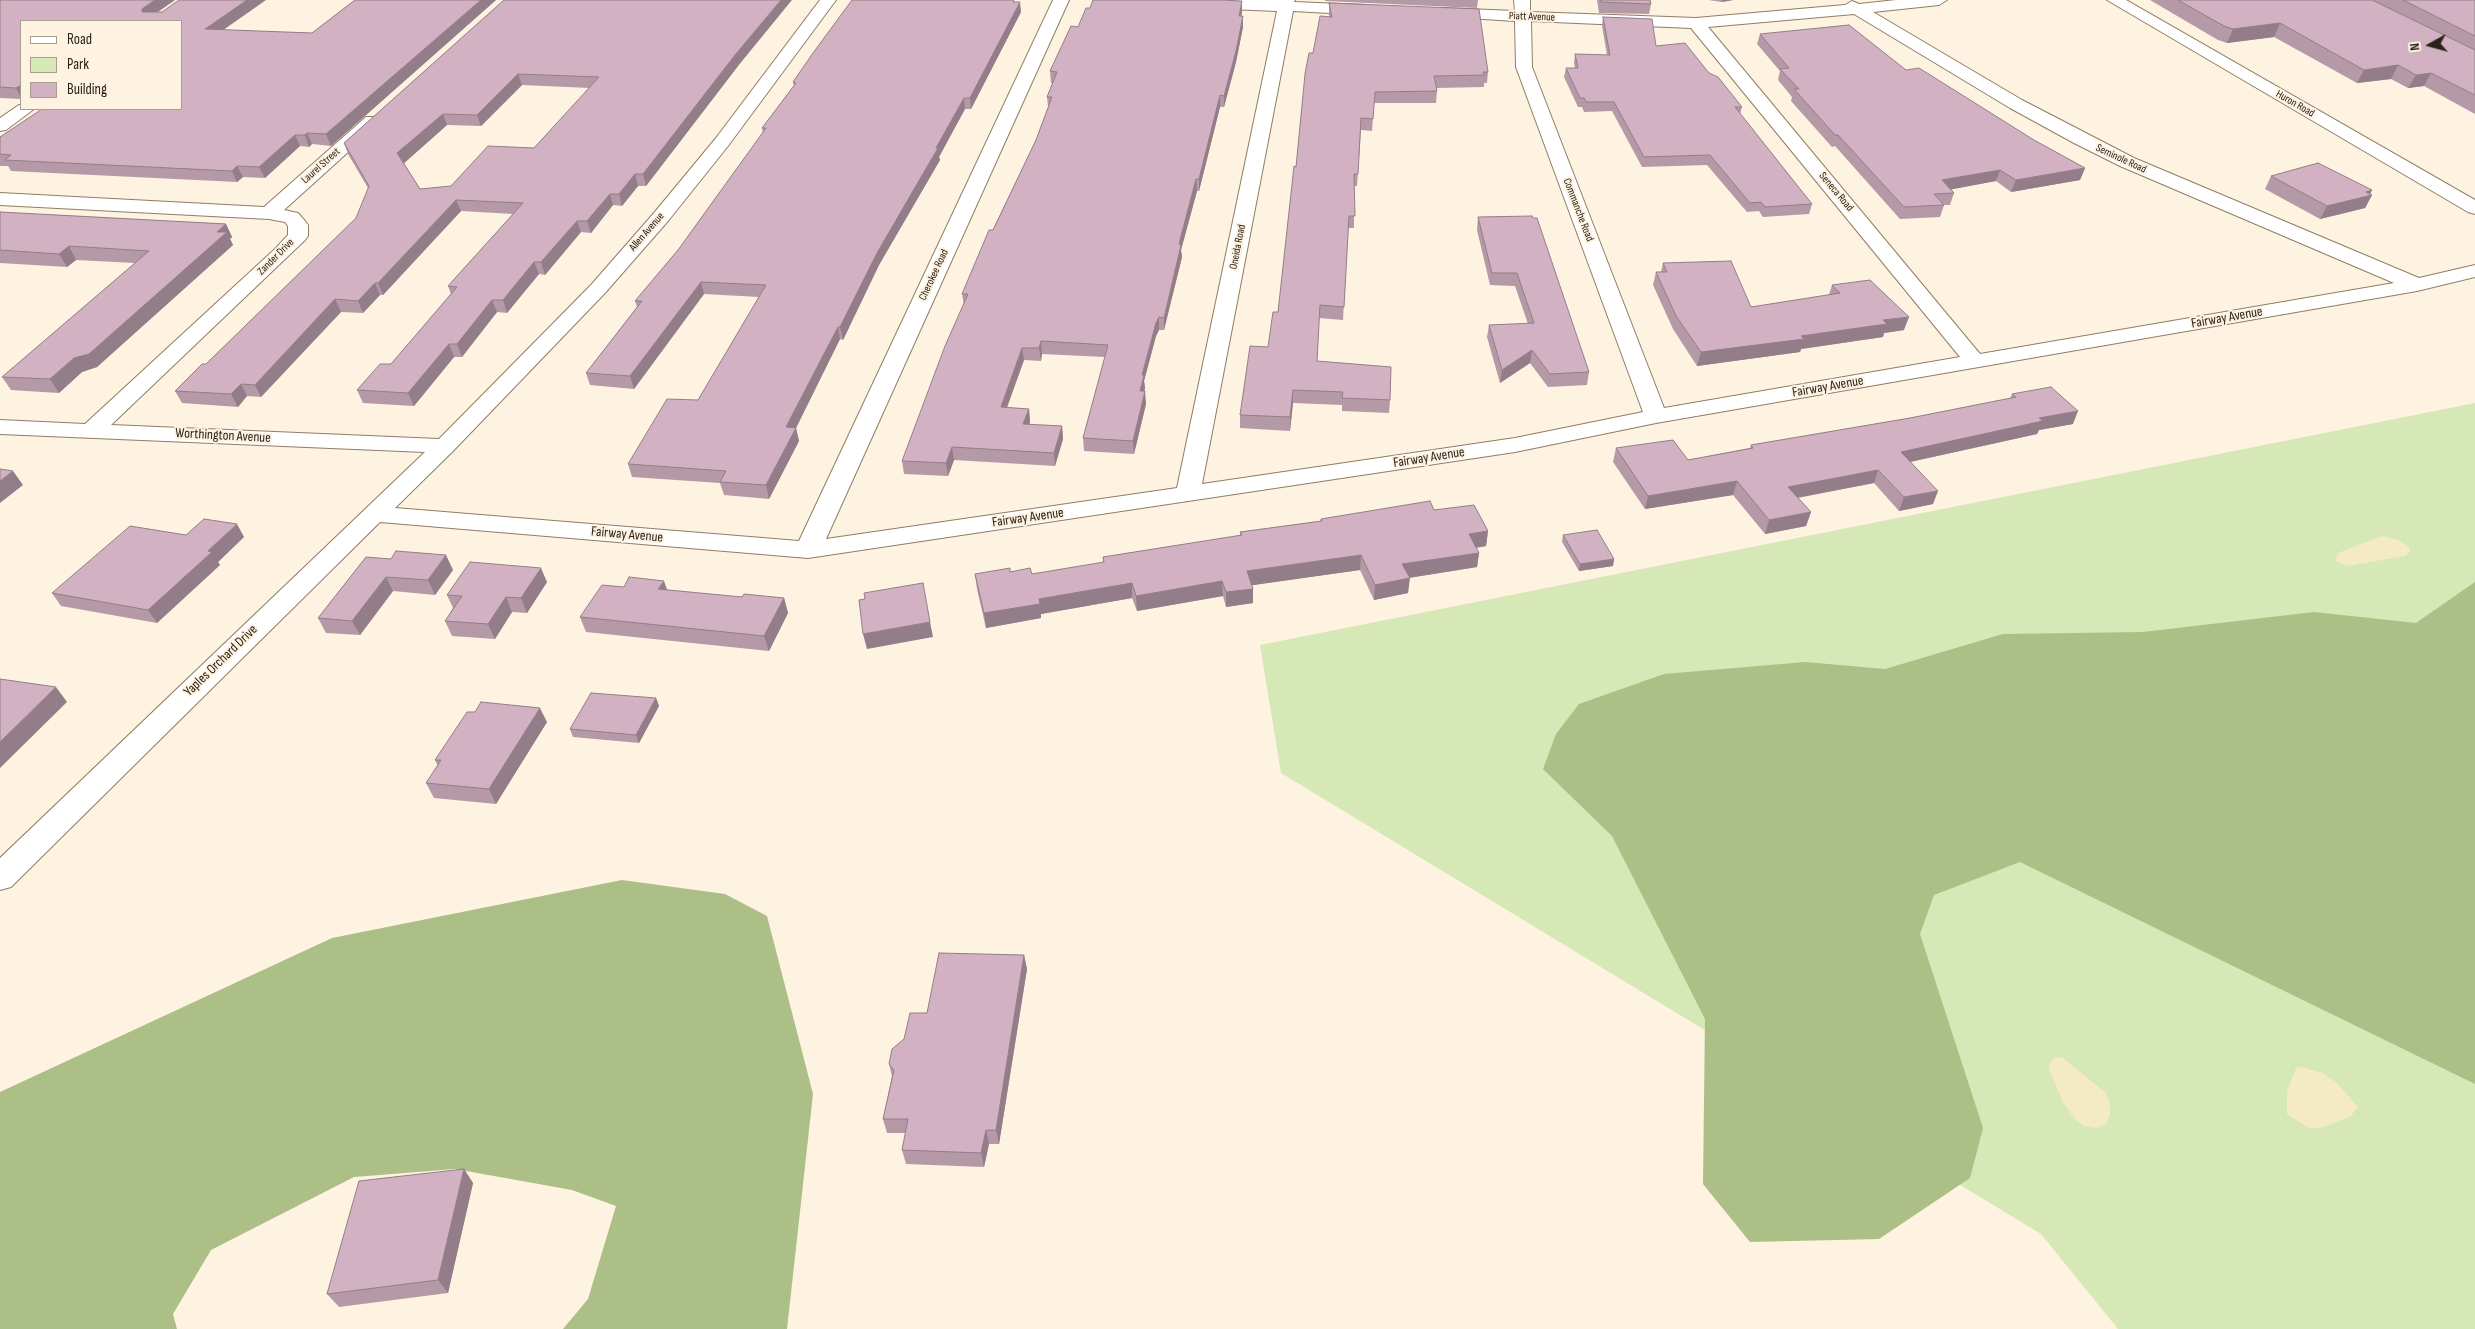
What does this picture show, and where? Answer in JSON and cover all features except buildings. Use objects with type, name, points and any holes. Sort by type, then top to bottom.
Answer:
[{"type":"street","name":"Allen Avenue","points":[[445,446],[598,289],[661,217],[722,142],[828,0]]},
{"type":"street","name":"Cherokee Road","points":[[808,550],[1061,0]]},
{"type":"street","name":"Piatt Avenue","points":[[1424,12],[1522,8],[1696,23],[1762,19],[1850,5],[1939,0]]},
{"type":"street","name":"Huron Road","points":[[2115,0],[2475,208]]},
{"type":"street","points":[[1190,3],[1287,4],[1384,11]]},
{"type":"street","name":"Oneida Road","points":[[1188,494],[1287,4]]},
{"type":"street","name":"Seminole Road","points":[[1850,5],[2016,104],[2080,139],[2127,162],[2417,285]]},
{"type":"street","name":"Commanche Road","points":[[1522,8],[1524,67],[1656,416]]},
{"type":"street","name":"Seneca Road","points":[[1696,23],[1976,361]]},
{"type":"street","points":[[0,126],[24,110]]},
{"type":"street","name":"Laurel Street","points":[[269,213],[385,110]]},
{"type":"street","name":"Zander Drive","points":[[0,199],[269,213],[291,217],[298,225],[298,236],[92,430]]},
{"type":"street","name":"Fairway Avenue","points":[[375,514],[808,550],[1515,445],[1656,416],[2417,285],[2475,271]]},
{"type":"street","name":"Worthington Avenue","points":[[0,427],[445,446]]},
{"type":"street","name":"Yaples Orchard Drive","points":[[0,878],[445,446]]},
{"type":"green space","points":[[2475,403],[2475,1329],[2118,1329],[2041,1234],[1281,773],[1260,645]]},
{"type":"green space","points":[[2475,582],[2475,1084],[2020,862],[1934,895],[1920,934],[1983,1128],[1970,1178],[1879,1239],[1750,1242],[1703,1184],[1705,1019],[1612,836],[1543,769],[1556,734],[1579,704],[1664,674],[1805,662],[1885,669],[2003,634],[2143,632],[2314,612],[2416,623]]},
{"type":"green space","points":[[622,880],[725,894],[767,916],[813,1094],[787,1329],[563,1329],[588,1299],[616,1206],[572,1190],[455,1169],[354,1177],[211,1250],[173,1314],[177,1329],[0,1329],[0,1092],[332,938]]},
{"type":"sand","points":[[2381,536],[2399,540],[2409,547],[2410,551],[2405,556],[2348,566],[2335,561],[2338,553]]},
{"type":"sand","points":[[2055,1057],[2063,1058],[2106,1093],[2110,1104],[2110,1115],[2106,1124],[2096,1128],[2084,1126],[2074,1118],[2063,1102],[2049,1070],[2049,1064]]},
{"type":"sand","points":[[2297,1066],[2323,1073],[2336,1082],[2358,1107],[2351,1116],[2326,1126],[2310,1129],[2287,1114],[2287,1091]]}]
